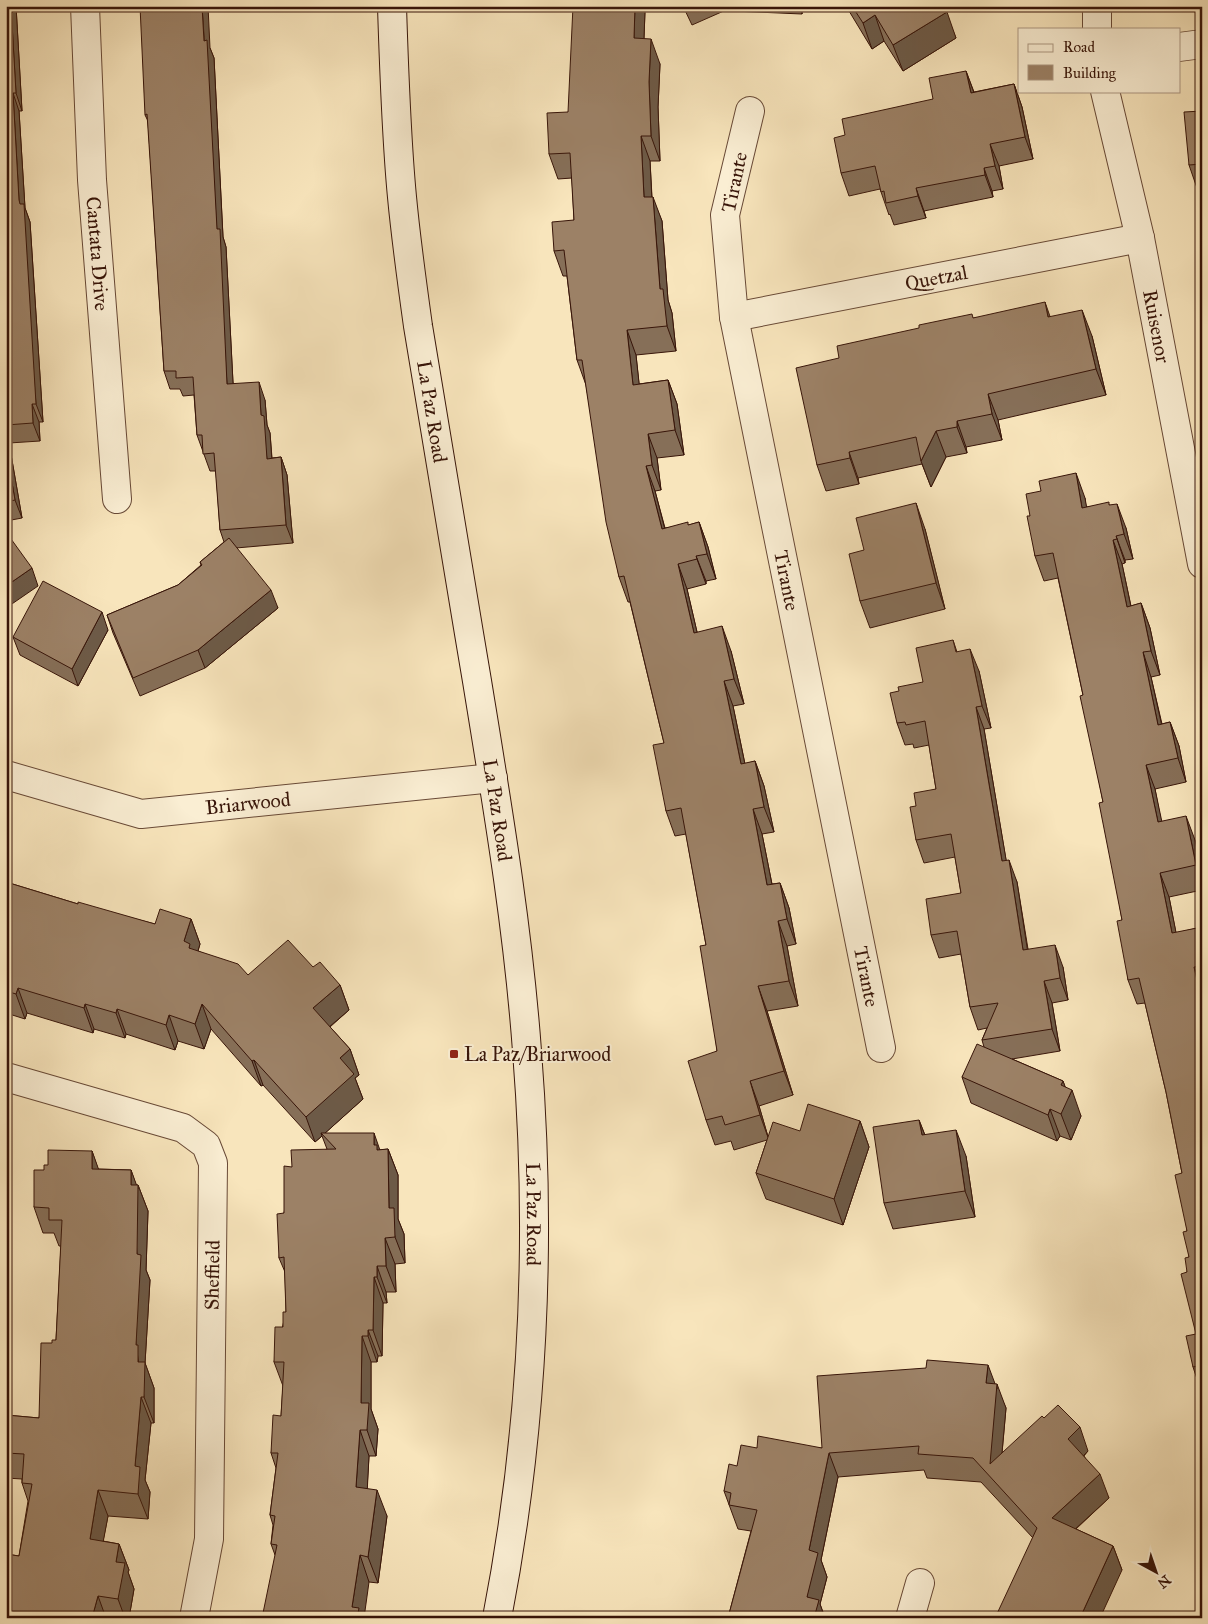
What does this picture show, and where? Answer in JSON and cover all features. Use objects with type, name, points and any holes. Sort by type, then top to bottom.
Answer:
[{"type":"street","name":"Cantata Drive","points":[[84,6],[92,180],[117,499]]},
{"type":"street","name":"La Paz Road","points":[[392,6],[397,132],[409,262],[493,778],[518,948],[527,1050],[533,1165],[533,1296],[525,1425],[508,1561],[497,1618]]},
{"type":"street","points":[[1097,6],[1097,28]]},
{"type":"street","points":[[1180,46],[1202,44]]},
{"type":"street","name":"Ruisenor","points":[[1105,92],[1140,238],[1198,522],[1202,564]]},
{"type":"street","name":"Tirante","points":[[750,111],[725,215],[734,317],[881,1048]]},
{"type":"street","name":"Quetzal","points":[[734,317],[1140,238]]},
{"type":"street","name":"Briarwood","points":[[6,775],[141,814],[493,778]]},
{"type":"street","name":"Sheffield","points":[[6,1077],[183,1128],[206,1145],[213,1163],[209,1539],[194,1618]]},
{"type":"street","points":[[910,1618],[920,1583]]},
{"type":"building","points":[[6,6],[11,6],[16,93],[13,93],[19,200],[20,204],[24,204],[36,404],[32,404],[33,423],[6,425]]},
{"type":"building","points":[[140,6],[202,6],[204,41],[207,40],[217,229],[220,229],[227,384],[259,382],[267,459],[281,457],[286,525],[220,530],[214,453],[203,454],[202,435],[197,435],[193,377],[176,378],[176,371],[164,371],[147,114],[145,115]]},
{"type":"building","points":[[573,6],[635,6],[634,38],[651,39],[649,82],[651,136],[641,136],[644,197],[653,197],[660,289],[663,289],[667,326],[627,330],[633,385],[668,380],[675,430],[648,434],[652,465],[646,466],[662,529],[688,522],[688,525],[699,522],[707,554],[696,556],[697,559],[678,564],[694,633],[722,626],[734,679],[724,681],[741,764],[755,761],[764,807],[753,809],[767,885],[780,883],[787,919],[778,921],[789,981],[758,986],[784,1071],[750,1081],[760,1115],[725,1125],[722,1116],[706,1120],[688,1061],[717,1051],[700,946],[706,945],[681,808],[666,811],[653,745],[664,743],[624,576],[619,577],[606,522],[582,360],[577,360],[564,250],[554,251],[552,222],[574,220],[570,153],[549,154],[547,113],[568,112]]},
{"type":"building","points":[[852,6],[943,6],[947,12],[893,45],[875,15],[863,23]]},
{"type":"building","points":[[966,71],[971,93],[1014,84],[1025,137],[990,144],[995,166],[984,168],[985,175],[916,188],[918,196],[886,203],[884,191],[881,192],[875,166],[841,173],[834,138],[845,135],[842,119],[933,99],[929,78]]},
{"type":"building","points":[[1202,111],[1202,164],[1189,165],[1184,112]]},
{"type":"building","points":[[1045,302],[1048,317],[1082,310],[1096,369],[988,394],[992,414],[957,421],[957,427],[936,431],[921,461],[916,437],[849,452],[850,458],[817,465],[796,368],[839,358],[837,346],[919,328],[919,325],[972,314],[973,318]]},
{"type":"building","points":[[6,448],[15,500],[6,502]]},
{"type":"building","points":[[1076,473],[1082,508],[1109,502],[1109,505],[1117,504],[1124,534],[1116,536],[1117,539],[1113,540],[1127,607],[1141,603],[1151,651],[1143,652],[1158,725],[1170,722],[1178,758],[1146,765],[1158,822],[1186,816],[1196,865],[1160,873],[1172,933],[1202,927],[1202,966],[1194,967],[1202,1003],[1202,1365],[1193,1367],[1186,1336],[1196,1334],[1181,1274],[1187,1272],[1185,1258],[1189,1257],[1183,1232],[1187,1231],[1175,1175],[1182,1173],[1166,1092],[1139,978],[1128,980],[1117,921],[1122,920],[1099,803],[1103,802],[1080,696],[1083,695],[1053,553],[1035,556],[1027,516],[1030,516],[1026,494],[1041,491],[1039,481]]},
{"type":"building","points":[[916,503],[936,583],[860,601],[849,554],[864,550],[856,518]]},
{"type":"building","points":[[6,532],[32,568],[6,586]]},
{"type":"building","points":[[229,538],[271,590],[198,650],[133,678],[107,615],[178,585],[202,565],[200,562]]},
{"type":"building","points":[[43,581],[102,612],[72,669],[13,637]]},
{"type":"building","points":[[953,640],[956,652],[970,649],[982,706],[976,707],[1002,861],[1009,860],[1023,950],[1055,945],[1060,978],[1044,981],[1052,1029],[982,1040],[998,1003],[970,1007],[957,931],[931,935],[926,899],[961,893],[951,834],[916,840],[910,807],[916,806],[914,793],[936,789],[925,721],[906,725],[905,722],[897,723],[890,693],[899,691],[898,687],[923,682],[916,648]]},
{"type":"building","points":[[6,882],[78,904],[78,902],[155,924],[160,909],[191,919],[184,941],[190,944],[189,948],[238,964],[248,975],[288,940],[313,967],[320,962],[340,985],[313,1008],[350,1049],[340,1058],[354,1074],[306,1117],[254,1060],[252,1061],[202,1004],[195,1024],[169,1015],[166,1025],[117,1009],[116,1013],[85,1004],[84,1008],[18,988],[16,994],[6,991]]},
{"type":"building","points":[[977,1044],[1063,1081],[1061,1085],[1072,1090],[1061,1114],[1050,1109],[1048,1115],[962,1077]]},
{"type":"building","points":[[808,1104],[860,1121],[834,1199],[756,1173],[773,1122],[800,1131]]},
{"type":"building","points":[[919,1120],[922,1135],[956,1130],[965,1191],[884,1203],[873,1127]]},
{"type":"building","points":[[321,1133],[374,1133],[374,1145],[377,1145],[377,1150],[388,1149],[389,1208],[394,1208],[395,1237],[385,1238],[386,1266],[377,1266],[377,1277],[374,1277],[373,1330],[368,1330],[368,1336],[362,1336],[361,1403],[369,1403],[367,1430],[360,1430],[356,1487],[377,1490],[368,1557],[360,1555],[352,1607],[359,1608],[357,1618],[262,1618],[277,1545],[271,1544],[275,1516],[270,1515],[278,1453],[271,1453],[273,1415],[281,1416],[284,1362],[274,1362],[275,1327],[283,1327],[283,1312],[286,1312],[284,1257],[279,1258],[277,1214],[284,1213],[284,1166],[292,1167],[291,1150],[336,1149]]},
{"type":"building","points":[[48,1150],[92,1151],[92,1169],[131,1170],[131,1185],[138,1185],[137,1254],[141,1255],[136,1345],[138,1345],[138,1362],[145,1362],[144,1397],[141,1397],[135,1466],[140,1467],[138,1494],[98,1490],[90,1539],[119,1544],[116,1562],[125,1563],[118,1599],[98,1596],[92,1618],[15,1618],[16,1614],[6,1612],[6,1554],[19,1556],[32,1484],[22,1483],[24,1454],[6,1453],[6,1415],[39,1418],[41,1343],[52,1343],[52,1340],[56,1340],[62,1220],[49,1220],[49,1208],[34,1207],[34,1170],[44,1170],[44,1165],[48,1165]]},
{"type":"building","points":[[927,1360],[988,1365],[986,1383],[997,1384],[990,1464],[1042,1416],[1044,1418],[1058,1405],[1080,1427],[1068,1439],[1100,1474],[1052,1518],[1113,1546],[1080,1618],[995,1618],[1037,1528],[973,1458],[918,1454],[919,1446],[829,1453],[809,1550],[818,1553],[807,1597],[819,1600],[814,1618],[744,1618],[729,1614],[757,1510],[729,1505],[731,1493],[724,1491],[729,1464],[737,1466],[741,1445],[757,1448],[758,1436],[822,1448],[817,1376],[926,1368]]},
{"type":"place","name":"La Paz/Briarwood","points":[[454,1054]]}]
